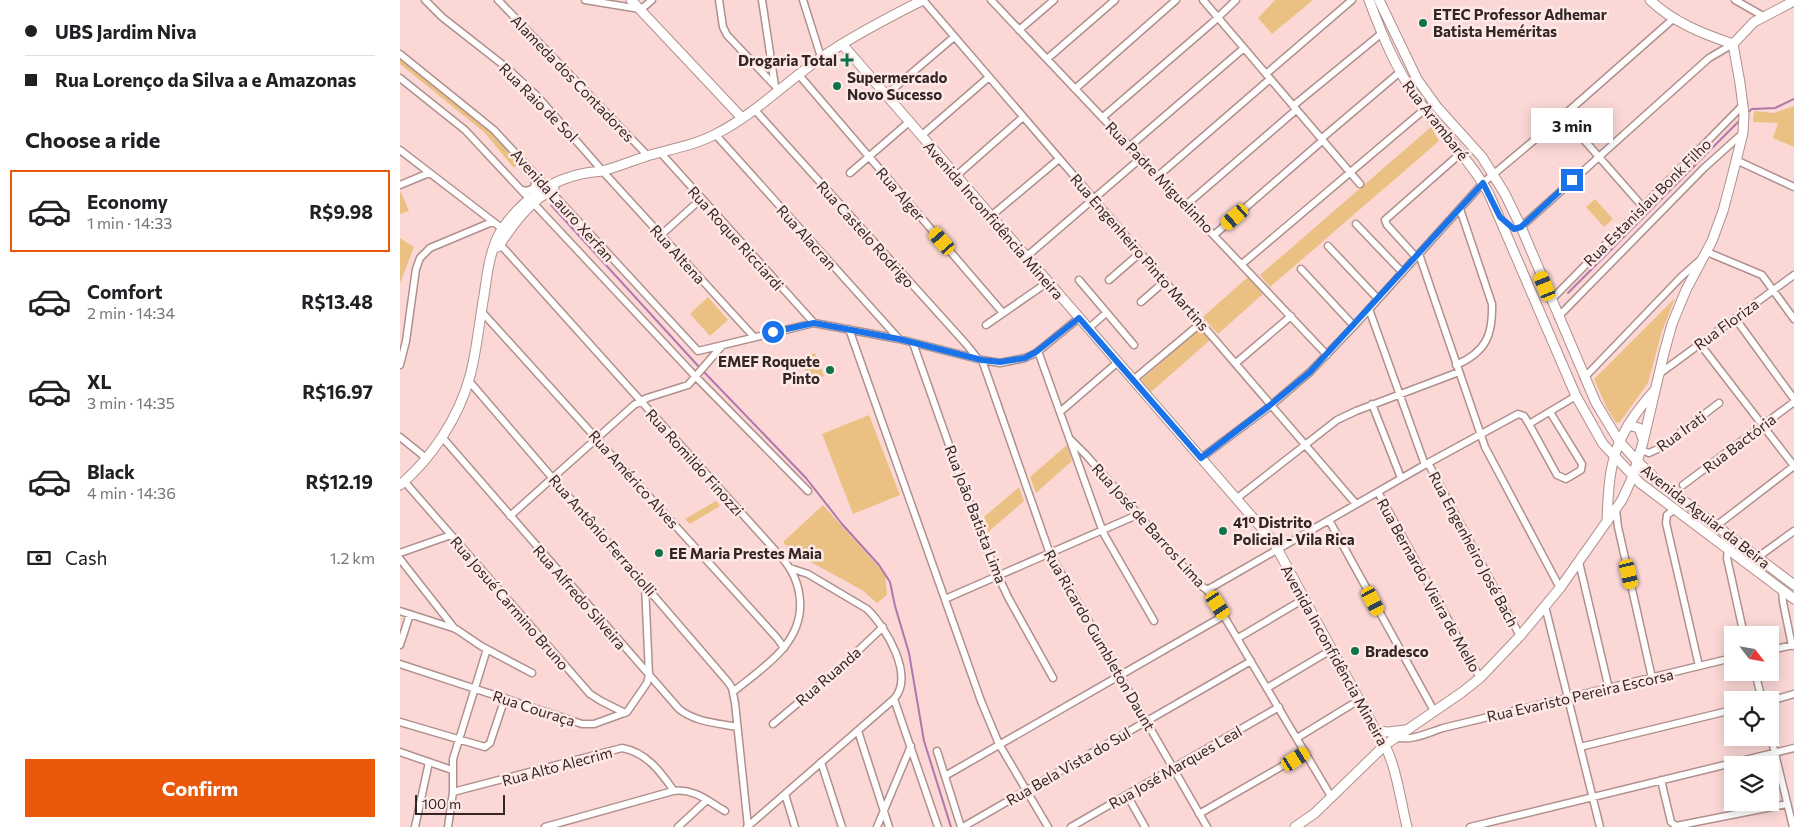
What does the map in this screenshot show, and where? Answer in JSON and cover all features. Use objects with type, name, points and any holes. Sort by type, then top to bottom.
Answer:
[{"type":"main road","points":[[631,0],[742,118]]},
{"type":"main road","points":[[402,483],[426,458],[442,437],[453,418],[469,381],[473,366],[492,256],[505,231],[531,201],[548,189],[660,152],[700,141],[715,134],[742,118],[777,88],[799,75],[821,57],[923,0]]},
{"type":"main road","name":"Rua Arambaré","points":[[1369,0],[1400,72],[1425,109],[1483,183]]},
{"type":"main road","name":"Rua Arambaré","points":[[1379,0],[1416,79],[1482,157],[1493,174]]},
{"type":"main road","points":[[1654,1],[1673,19],[1712,37],[1733,44]]},
{"type":"main road","points":[[1295,827],[1332,798],[1385,745],[1480,678],[1520,636],[1560,588],[1616,510],[1633,476],[1642,446],[1667,339],[1684,295],[1723,211],[1736,160],[1743,129],[1744,109],[1733,44],[1744,30],[1763,16],[1794,1]]},
{"type":"main road","points":[[1387,45],[1392,43],[1403,52]]},
{"type":"main road","name":"Avenida Inconfidência Mineira","points":[[842,44],[1273,541],[1331,650],[1385,745],[1390,757],[1407,827]]},
{"type":"main road","name":"Avenida Aguiar da Beira","points":[[1493,174],[1521,227],[1584,378],[1596,403],[1619,441],[1637,462],[1659,482],[1794,585]]},
{"type":"main road","name":"Avenida Aguiar da Beira","points":[[1483,183],[1500,217],[1576,396],[1603,444],[1633,476],[1794,599]]},
{"type":"main road","points":[[1500,217],[1510,228],[1521,227]]},
{"type":"main road","points":[[1607,522],[1609,480],[1619,441],[1635,413],[1656,389]]},
{"type":"main road","points":[[1628,425],[1639,428],[1642,446]]},
{"type":"main road","points":[[1609,480],[1614,491],[1617,492],[1624,490],[1628,486]]},
{"type":"main road","points":[[1376,731],[1393,732],[1407,730]]},
{"type":"street","name":"Rua Raio de Sol","points":[[425,0],[442,17],[519,78],[537,96],[599,172]]},
{"type":"street","name":"Alameda dos Contadores","points":[[498,0],[648,156]]},
{"type":"street","points":[[585,0],[640,9],[652,0]]},
{"type":"street","points":[[718,0],[724,31],[777,88]]},
{"type":"street","points":[[762,0],[777,88]]},
{"type":"street","points":[[803,0],[821,57]]},
{"type":"street","name":"Rua Engenheiro Pinto Martins","points":[[923,0],[1356,504]]},
{"type":"street","name":"Rua Padre Miguelinho","points":[[992,0],[1328,355]]},
{"type":"street","points":[[1020,30],[1054,0]]},
{"type":"street","points":[[1047,59],[1115,0]]},
{"type":"street","points":[[1075,88],[1176,0]]},
{"type":"street","points":[[1203,0],[1360,184]]},
{"type":"street","points":[[1103,118],[1218,18],[1236,0]]},
{"type":"street","points":[[1158,176],[1352,0]]},
{"type":"street","points":[[1735,0],[1763,16]]},
{"type":"street","points":[[1201,458],[1298,383],[1328,355],[1483,183],[1563,116],[1673,19]]},
{"type":"street","points":[[1186,205],[1294,108],[1382,33]]},
{"type":"street","points":[[886,95],[954,36]]},
{"type":"street","points":[[1521,227],[1709,58],[1733,44]]},
{"type":"street","points":[[1130,146],[1244,48]]},
{"type":"street","name":"Avenida Lauro Xerfan","points":[[400,54],[494,130],[694,348],[698,351],[721,346]]},
{"type":"street","points":[[1214,235],[1400,72]]},
{"type":"street","name":"Rua Alger","points":[[799,75],[1003,313]]},
{"type":"street","points":[[921,136],[989,77]]},
{"type":"street","name":"Avenida Lauro Xerfan","points":[[400,78],[466,130],[695,376],[808,491]]},
{"type":"street","name":"Rua Castelo Rodrigo","points":[[754,109],[980,360]]},
{"type":"street","points":[[1242,264],[1425,109]]},
{"type":"street","name":"Rua Estanislau Bonk Filho","points":[[1551,300],[1744,109]]},
{"type":"street","points":[[1563,116],[1643,207]]},
{"type":"street","points":[[956,176],[1024,117]]},
{"type":"street","points":[[850,173],[909,122]]},
{"type":"street","name":"Rua Estanislau Bonk Filho","points":[[1558,317],[1743,129]]},
{"type":"street","name":"Rua Alacran","points":[[715,134],[899,339]]},
{"type":"street","points":[[400,150],[505,231]]},
{"type":"street","name":"Rua Roque Ricciardi","points":[[660,152],[814,323]]},
{"type":"street","points":[[1461,153],[1385,220],[1387,225],[1417,256],[1480,435],[1492,462],[1560,588]]},
{"type":"street","points":[[1026,257],[1141,158]]},
{"type":"street","points":[[991,216],[1059,159]]},
{"type":"street","points":[[1736,160],[1794,186]]},
{"type":"street","name":"Rua Altena","points":[[599,172],[661,235],[754,337]]},
{"type":"street","points":[[400,185],[429,173]]},
{"type":"street","points":[[521,189],[527,191],[534,188],[536,177]]},
{"type":"street","points":[[661,235],[701,199]]},
{"type":"street","points":[[1456,365],[1471,358],[1484,346],[1492,327],[1492,304],[1460,209]]},
{"type":"street","points":[[400,365],[406,341],[416,269],[420,258],[430,248],[492,222]]},
{"type":"street","points":[[1356,224],[1402,272]]},
{"type":"street","name":"Rua Romildo Finozzi","points":[[498,242],[790,568],[797,580],[801,612],[798,627],[784,648],[733,692]]},
{"type":"street","points":[[1328,246],[1378,299]]},
{"type":"street","points":[[1109,280],[1140,253]]},
{"type":"street","points":[[1584,378],[1669,288],[1704,255],[1758,272],[1794,318]]},
{"type":"street","points":[[1301,269],[1354,326]]},
{"type":"street","name":"Rua Floriza","points":[[1659,374],[1794,275]]},
{"type":"street","points":[[1079,280],[1134,345]]},
{"type":"street","points":[[1141,302],[1165,281]]},
{"type":"street","points":[[986,325],[1048,282]]},
{"type":"street","points":[[1669,288],[1678,287],[1684,295]]},
{"type":"street","name":"Rua Engenheiro José Bach","points":[[1369,309],[1399,395],[1426,464],[1520,636]]},
{"type":"street","name":"Rua Américo Alves","points":[[481,311],[784,648]]},
{"type":"street","points":[[1088,328],[1106,312]]},
{"type":"street","points":[[1236,363],[1291,316]]},
{"type":"street","points":[[510,516],[596,438],[641,401],[688,385],[721,346],[814,323],[899,339],[980,360],[1000,362],[1025,358],[1038,351],[1079,318]]},
{"type":"street","points":[[1735,318],[1794,398]]},
{"type":"street","points":[[1134,380],[1200,323]]},
{"type":"street","points":[[849,329],[981,701],[999,744],[1048,827]]},
{"type":"street","name":"Rua João Batista Lima","points":[[913,343],[983,540],[998,576],[1053,678]]},
{"type":"street","points":[[1700,344],[1794,466],[1716,526]]},
{"type":"street","points":[[1038,351],[1102,530],[1154,621]]},
{"type":"street","name":"Rua Ricardo Gumbleton Daunt","points":[[980,360],[1050,554],[1207,827]]},
{"type":"street","points":[[1060,412],[1118,362]]},
{"type":"street","points":[[1236,499],[1337,420],[1372,404],[1459,372]]},
{"type":"street","name":"Rua Antônio Ferraciolli","points":[[469,381],[717,668],[733,692]]},
{"type":"street","points":[[1529,424],[1576,396]]},
{"type":"street","name":"Rua Bactória","points":[[1683,485],[1794,402]]},
{"type":"street","name":"Rua Irati","points":[[1642,446],[1649,453],[1660,448],[1719,403]]},
{"type":"street","points":[[1372,404],[1401,478]]},
{"type":"street","points":[[1207,590],[1401,478],[1520,414],[1524,416],[1529,424],[1557,475],[1566,479],[1581,470],[1582,464],[1550,412]]},
{"type":"street","points":[[400,437],[426,458]]},
{"type":"street","name":"Rua Alfredo Silveira","points":[[442,437],[679,709],[686,715],[696,719],[737,727]]},
{"type":"street","name":"Rua José de Barros Lima","points":[[1069,438],[1086,455],[1196,582],[1207,590],[1224,614],[1332,798]]},
{"type":"street","name":"Rua Josué Carmino Bruno","points":[[402,483],[451,535],[590,694],[625,713]]},
{"type":"street","name":"Rua Bernardo Vieira de Mello","points":[[1378,492],[1480,678]]},
{"type":"street","points":[[1675,509],[1667,516],[1666,523],[1699,666]]},
{"type":"street","points":[[1616,510],[1652,678]]},
{"type":"street","points":[[945,598],[1137,515]]},
{"type":"street","points":[[1329,520],[1434,711]]},
{"type":"street","points":[[1758,558],[1794,530]]},
{"type":"street","points":[[400,554],[451,535]]},
{"type":"street","points":[[1728,548],[1727,558],[1742,626]]},
{"type":"street","points":[[400,559],[456,629]]},
{"type":"street","points":[[1579,562],[1609,688]]},
{"type":"street","points":[[748,827],[894,699],[900,691],[902,682],[891,641],[883,627],[867,610],[808,574],[790,568]]},
{"type":"street","points":[[625,713],[644,687],[649,675],[645,585]]},
{"type":"street","points":[[1779,648],[1793,645],[1783,602],[1782,588]]},
{"type":"street","points":[[1238,638],[1304,599]]},
{"type":"street","points":[[1545,606],[1600,827]]},
{"type":"street","points":[[400,611],[456,629],[487,649],[532,672]]},
{"type":"street","points":[[400,646],[410,614]]},
{"type":"street","points":[[944,776],[1224,614]]},
{"type":"street","name":"Rua Ruanda","points":[[773,724],[840,667],[883,627]]},
{"type":"street","points":[[448,827],[453,792],[453,759],[487,649]]},
{"type":"street","points":[[1268,688],[1331,650]]},
{"type":"street","name":"Rua Evaristo Pereira Escorsa","points":[[1396,738],[1401,739],[1428,733],[1724,660]]},
{"type":"street","name":"Rua Bela Vista do Sul","points":[[962,827],[1251,661]]},
{"type":"street","name":"Rua Couraça","points":[[400,664],[582,724],[594,724],[625,713]]},
{"type":"street","points":[[733,692],[748,827]]},
{"type":"street","points":[[1779,698],[1794,694]]},
{"type":"street","points":[[400,722],[485,748],[490,744],[505,698]]},
{"type":"street","points":[[894,699],[938,827]]},
{"type":"street","points":[[1296,738],[1359,700]]},
{"type":"street","name":"Rua José Marques Leal","points":[[1071,827],[1279,707]]},
{"type":"street","points":[[1580,747],[1724,712]]},
{"type":"street","points":[[1421,720],[1420,727],[1428,733]]},
{"type":"street","points":[[858,731],[889,827]]},
{"type":"street","points":[[877,827],[911,746]]},
{"type":"street","points":[[1773,746],[1793,827]]},
{"type":"street","name":"Rua Alto Alecrim","points":[[453,792],[622,748],[632,750],[647,758],[674,791]]},
{"type":"street","points":[[1470,827],[1794,748]]},
{"type":"street","points":[[937,751],[962,827]]},
{"type":"street","points":[[400,752],[452,770]]},
{"type":"street","points":[[1200,814],[1306,753]]},
{"type":"street","points":[[415,827],[429,762]]},
{"type":"street","points":[[821,762],[842,827]]},
{"type":"street","points":[[1661,780],[1671,822],[1676,826],[1788,804]]},
{"type":"street","points":[[545,827],[674,791],[684,790],[690,791],[725,811]]},
{"type":"street","points":[[785,794],[795,827]]},
{"type":"street","points":[[1127,795],[1145,827]]},
{"type":"street","points":[[678,827],[707,800]]},
{"type":"shaded area","points":[[1275,0],[1313,0],[1272,34],[1258,18]]},
{"type":"shaded area","points":[[400,50],[501,134],[520,162],[514,168],[484,132],[400,64]]},
{"type":"shaded area","points":[[1794,106],[1794,147],[1773,138],[1778,123],[1753,122],[1754,111],[1774,113]]},
{"type":"shaded area","points":[[1431,127],[1439,141],[1270,287],[1260,275]]},
{"type":"shaded area","points":[[400,193],[409,211],[400,214]]},
{"type":"shaded area","points":[[1595,199],[1613,219],[1604,227],[1586,207]]},
{"type":"shaded area","points":[[400,238],[414,247],[400,283]]},
{"type":"shaded area","points":[[1248,277],[1263,294],[1218,334],[1203,317]]},
{"type":"shaded area","points":[[708,297],[728,320],[710,336],[690,314]]},
{"type":"shaded area","points":[[1675,298],[1662,331],[1648,383],[1620,422],[1616,423],[1594,379]]},
{"type":"shaded area","points":[[1199,328],[1210,340],[1151,392],[1141,380]]},
{"type":"shaded area","points":[[815,353],[824,376],[809,382],[801,358]]},
{"type":"shaded area","points":[[869,415],[900,495],[853,514],[822,434]]},
{"type":"shaded area","points":[[1067,445],[1072,461],[1036,493],[1030,477]]},
{"type":"shaded area","points":[[1019,487],[1024,501],[988,532],[984,517]]},
{"type":"shaded area","points":[[716,501],[720,506],[690,524],[685,519]]},
{"type":"shaded area","points":[[823,505],[885,574],[887,595],[877,603],[862,590],[792,552],[783,542]]},
{"type":"waterway","points":[[1747,113],[1752,109],[1775,108],[1794,99]]},
{"type":"waterway","points":[[1568,293],[1740,120]]},
{"type":"waterway","points":[[551,205],[700,368]]},
{"type":"waterway","points":[[703,371],[806,478],[842,524],[879,565],[890,582],[909,653],[924,741],[951,827]]},
{"type":"place","name":"ETEC Professor Adhemar Batista Heméritas","points":[[1423,23]]},
{"type":"place","name":"Drogaria Total","points":[[847,60]]},
{"type":"place","name":"Supermercado Novo Sucesso","points":[[837,86]]},
{"type":"place","name":"EMEF Roquete Pinto","points":[[830,370]]},
{"type":"place","name":"41º Distrito Policial - Vila Rica","points":[[1223,531]]},
{"type":"place","name":"EE Maria Prestes Maia","points":[[659,553]]},
{"type":"place","name":"Bradesco","points":[[1355,651]]},
{"type":"route","points":[[773,332],[814,323],[830,325],[899,339],[990,362],[1000,362],[1025,358],[1036,352],[1079,318],[1201,458],[1298,383],[1328,355],[1483,183],[1500,217],[1510,228],[1514,229],[1521,227],[1572,180]]}]
